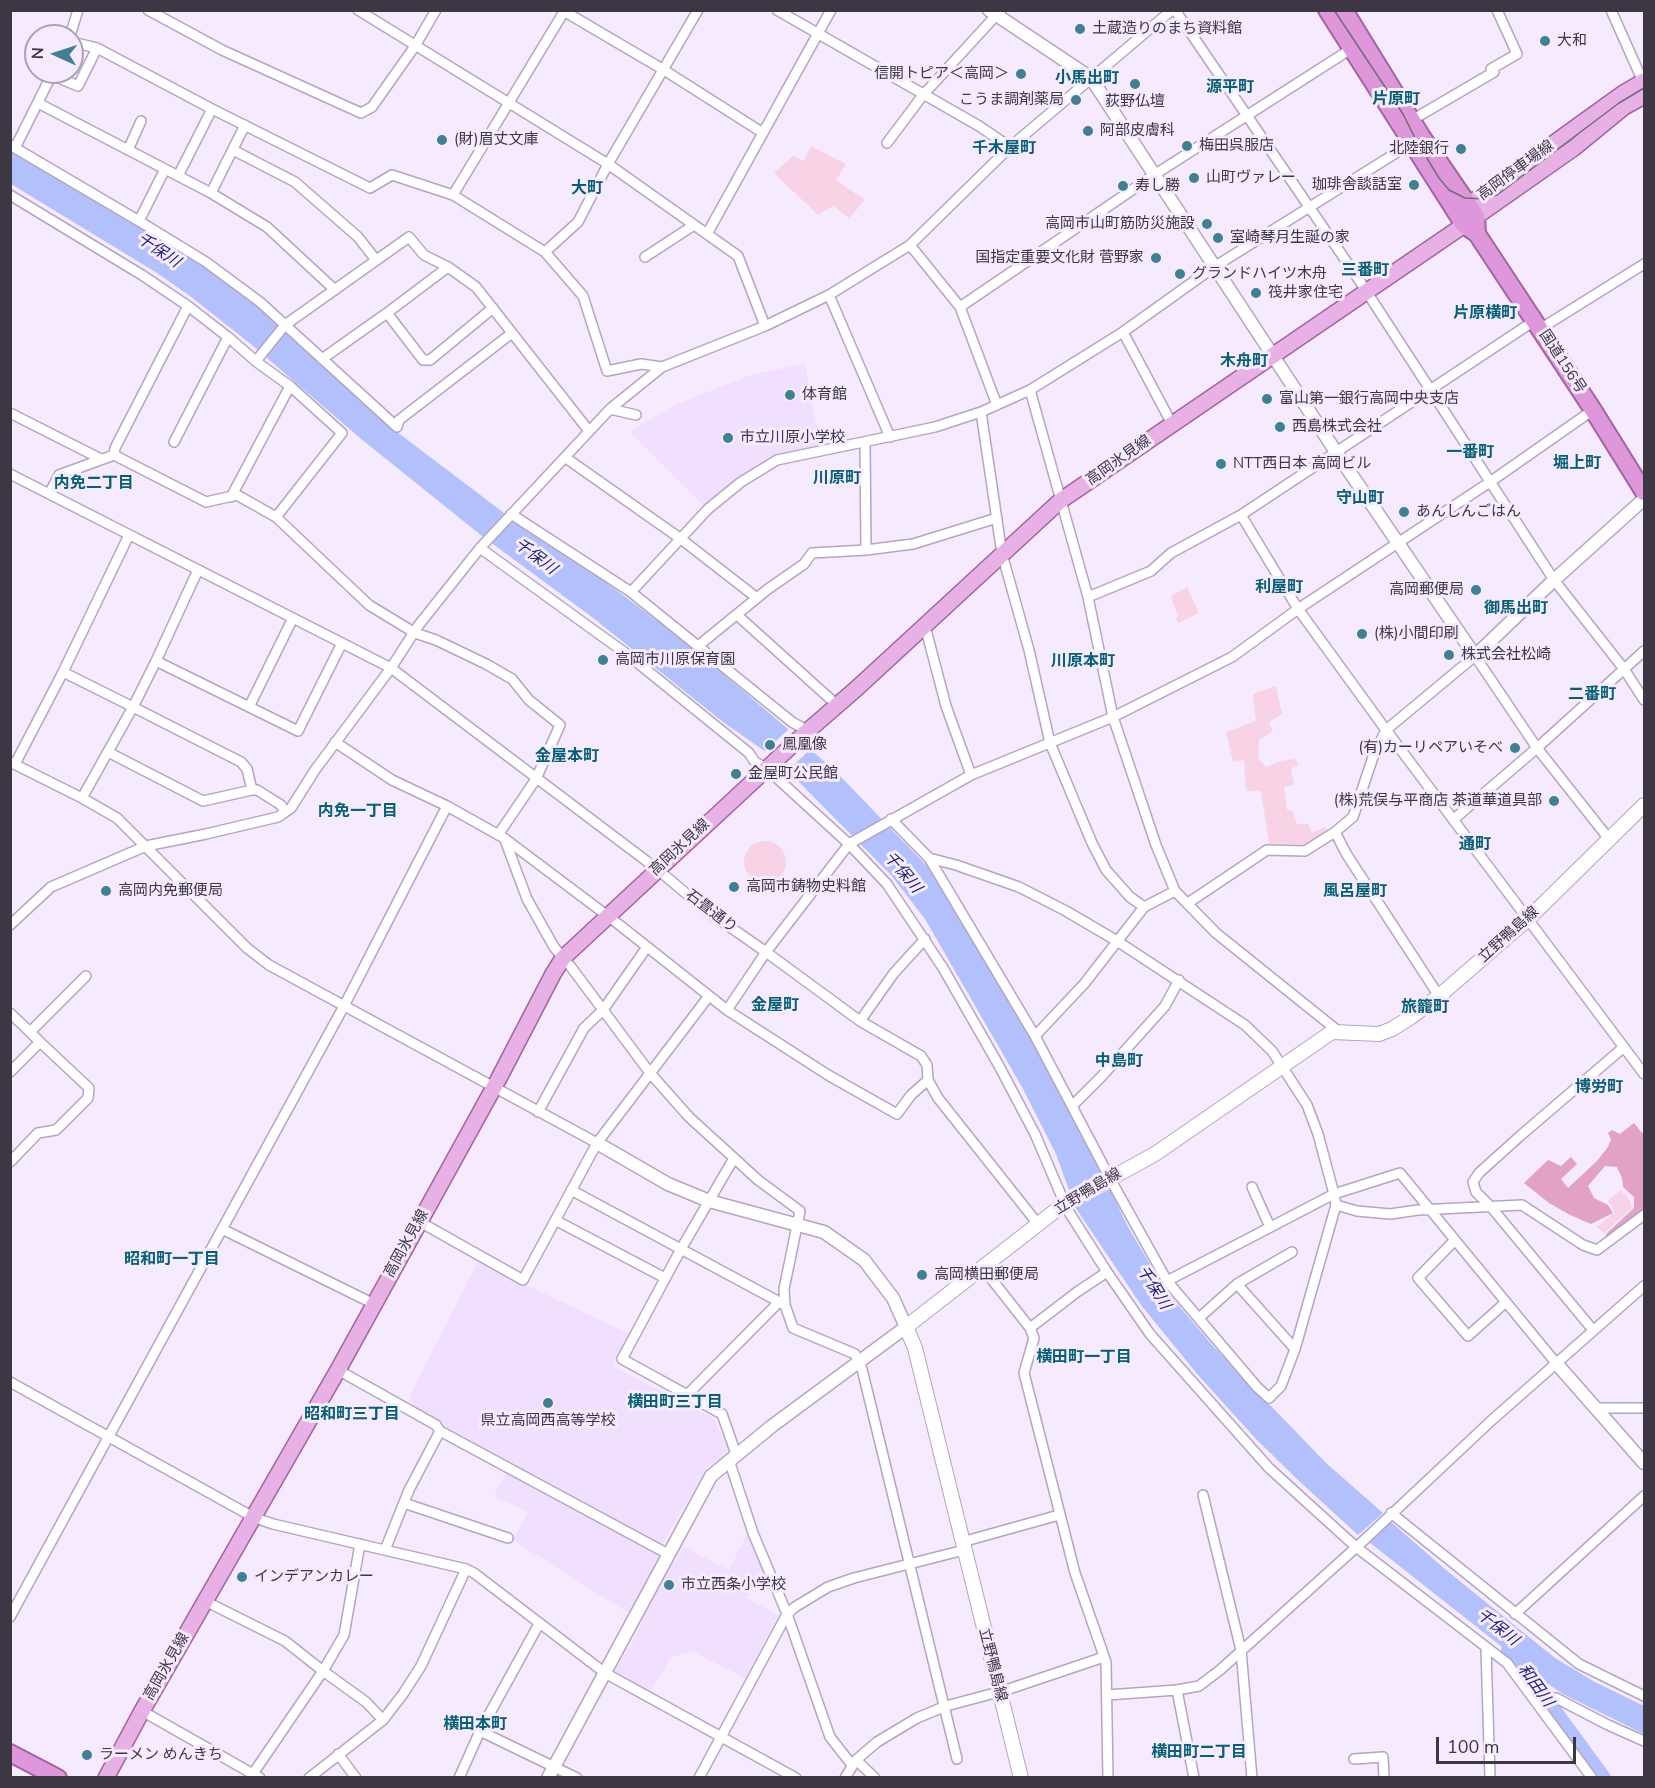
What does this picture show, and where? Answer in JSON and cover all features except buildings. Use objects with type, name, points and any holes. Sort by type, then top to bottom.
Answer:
[{"type":"highway","name":"国道156号","points":[[1327,10],[1357,45],[1412,120],[1417,140]]},
{"type":"highway","name":"国道156号","points":[[1344,10],[1357,45],[1417,140],[1472,220],[1644,492]]},
{"type":"highway","points":[[10,1754],[58,1778]]},
{"type":"main road","name":"高岡停車場線","points":[[1472,220],[1622,93],[1644,86]]},
{"type":"main road","name":"高岡氷見線","points":[[106,1778],[142,1711],[339,1370],[563,958],[657,869],[1060,501],[1472,220]]},
{"type":"main road","name":"立野鴨島線","points":[[1021,1778],[915,1348],[906,1327],[1066,1203],[1155,1154],[1332,1032],[1379,1034],[1392,1029],[1439,996],[1529,918],[1644,805]]},
{"type":"street","points":[[148,10],[222,50],[361,113],[372,107],[415,46],[436,10]]},
{"type":"street","points":[[358,10],[608,164],[738,256],[765,326]]},
{"type":"street","points":[[545,252],[578,222],[608,164],[698,10]]},
{"type":"street","points":[[777,10],[980,126],[1010,147]]},
{"type":"street","points":[[707,234],[831,10]]},
{"type":"street","points":[[10,925],[51,887],[146,846],[278,817],[291,808],[335,742],[391,668],[418,626],[511,514],[610,409],[662,367],[765,326],[829,295],[910,245],[1010,147],[1173,10],[1248,116],[1366,291],[1554,580],[1624,669],[1644,700]]},
{"type":"street","points":[[1412,120],[1494,72],[1491,69],[1518,54],[1497,10]]},
{"type":"street","points":[[1611,10],[1644,86]]},
{"type":"street","points":[[453,195],[564,11],[664,70],[763,133]]},
{"type":"street","points":[[887,143],[923,95],[996,12],[1091,78],[1396,542],[1537,748],[1609,839]]},
{"type":"street","points":[[84,45],[97,48],[212,109],[370,188],[392,175],[453,195],[545,252],[583,296],[607,371],[641,364],[662,367]]},
{"type":"street","points":[[960,307],[1154,175],[1357,45]]},
{"type":"street","points":[[84,74],[97,48]]},
{"type":"street","points":[[48,84],[13,147],[206,262],[260,302],[397,427],[399,420],[512,333]]},
{"type":"street","points":[[38,103],[211,193],[267,227],[335,290]]},
{"type":"street","points":[[178,176],[212,109]]},
{"type":"street","points":[[128,150],[141,121]]},
{"type":"street","points":[[211,193],[245,125]]},
{"type":"street","points":[[631,592],[708,509],[741,482],[777,460],[935,426],[981,412],[1030,390],[1124,332],[1214,267],[1417,140]]},
{"type":"street","points":[[233,150],[296,182],[358,237],[376,260]]},
{"type":"street","points":[[139,221],[165,170]]},
{"type":"street","points":[[10,195],[133,269],[188,306],[258,359],[342,433],[276,517]]},
{"type":"street","points":[[645,257],[694,225]]},
{"type":"street","points":[[258,359],[284,326],[409,237],[424,255],[448,267],[476,287],[589,431]]},
{"type":"street","points":[[910,245],[960,307],[997,405]]},
{"type":"street","points":[[1088,597],[1151,571],[1171,553],[1241,515],[1431,390],[1537,325],[1644,264]]},
{"type":"street","points":[[322,359],[448,267]]},
{"type":"street","points":[[829,295],[890,437]]},
{"type":"street","points":[[114,455],[115,448],[188,306]]},
{"type":"street","points":[[387,313],[423,360],[430,360],[493,308]]},
{"type":"street","points":[[1124,332],[1172,424]]},
{"type":"street","points":[[174,442],[228,337]]},
{"type":"street","points":[[231,497],[290,386]]},
{"type":"street","points":[[1030,390],[1088,597],[1113,717],[1156,845],[1175,891],[1216,933],[1338,1031]]},
{"type":"street","points":[[610,409],[636,415]]},
{"type":"street","points":[[728,1010],[766,952],[851,843],[971,776],[1113,717],[1232,657],[1298,609],[1396,542],[1490,482],[1593,410]]},
{"type":"street","points":[[981,412],[1002,554],[1029,650],[1050,743],[1069,793],[1106,870],[1130,897],[1144,907]]},
{"type":"street","points":[[10,413],[101,459]]},
{"type":"street","points":[[865,442],[866,550]]},
{"type":"street","points":[[49,494],[59,475],[114,455],[206,502],[237,495],[276,517],[369,605],[415,633],[436,640],[512,679],[529,700],[560,725],[536,779],[501,836]]},
{"type":"street","points":[[566,458],[681,539],[757,598]]},
{"type":"street","name":"石畳通り","points":[[10,474],[391,668],[657,869],[707,912],[860,1021],[921,1056],[927,1065],[928,1080],[938,1098],[1038,1224]]},
{"type":"street","points":[[1188,903],[1267,850],[1305,851],[1335,832],[1353,817],[1373,757],[1386,730],[1474,656],[1644,499]]},
{"type":"street","points":[[511,514],[631,592],[805,733]]},
{"type":"street","points":[[1241,515],[1298,609],[1624,1047],[1641,1063],[1644,1074]]},
{"type":"street","points":[[698,646],[788,573],[804,564],[812,553],[866,550],[913,544],[997,518]]},
{"type":"street","points":[[129,535],[63,672],[13,763],[117,818],[247,948],[269,965],[668,1184],[709,1200],[824,1232],[864,1260],[893,1298],[906,1327],[711,1476],[551,1772]]},
{"type":"street","points":[[482,547],[628,655],[749,753],[755,762],[771,766],[851,843],[887,884],[925,939],[998,1064],[1035,1134],[1066,1203],[1107,1272],[1150,1334],[1269,1468],[1358,1545],[1507,1663],[1545,1702],[1593,1778]]},
{"type":"street","points":[[82,798],[133,707],[198,570]]},
{"type":"street","points":[[737,615],[837,705]]},
{"type":"street","points":[[249,706],[293,618]]},
{"type":"street","points":[[925,626],[946,706],[971,776]]},
{"type":"street","points":[[156,661],[298,731],[342,643]]},
{"type":"street","points":[[1454,819],[1644,651]]},
{"type":"street","points":[[63,672],[241,762],[247,769],[252,790]]},
{"type":"street","points":[[335,742],[392,780],[447,806],[501,836],[728,1010],[828,1075],[897,1114],[911,1095],[928,1080]]},
{"type":"street","points":[[108,752],[203,801],[257,790],[281,806],[285,812]]},
{"type":"street","points":[[10,1617],[344,1006],[447,806]]},
{"type":"street","points":[[889,820],[929,858],[1035,1036],[1108,1179],[1167,1281],[1257,1387],[1269,1398],[1281,1386],[1295,1349],[1336,1205],[1318,1134],[1306,1105],[1283,1066],[1245,1025],[1179,980],[1066,910],[1019,887],[929,858]]},
{"type":"street","points":[[1335,832],[1347,855],[1439,996]]},
{"type":"street","points":[[501,836],[527,899],[554,947],[650,1073],[689,1117],[758,1180],[800,1211],[782,1304],[793,1328],[855,1354],[859,1361],[946,1706],[957,1759]]},
{"type":"street","points":[[1035,1036],[1084,984],[1144,907],[1175,891]]},
{"type":"street","points":[[860,1021],[894,973],[925,939]]},
{"type":"street","points":[[538,1112],[584,1028],[603,1010],[647,947]]},
{"type":"street","points":[[30,1032],[86,976]]},
{"type":"street","points":[[1072,1106],[1166,1006],[1179,980]]},
{"type":"street","points":[[420,1222],[523,1280],[597,1143],[709,996]]},
{"type":"street","points":[[10,1013],[89,1088],[88,1098],[56,1130],[38,1133],[10,1162]]},
{"type":"street","points":[[10,1072],[40,1042]]},
{"type":"street","points":[[1593,1330],[1476,1192],[1473,1182],[1479,1173],[1520,1136],[1624,1047]]},
{"type":"street","points":[[734,1158],[681,1249],[622,1359],[722,1414],[753,1533],[788,1614],[830,1737],[854,1762],[875,1778]]},
{"type":"street","points":[[1167,1281],[1334,1194],[1400,1173],[1428,1210],[1556,1363],[1644,1463]]},
{"type":"street","points":[[1252,1187],[1270,1227]]},
{"type":"street","points":[[571,1190],[782,1304]]},
{"type":"street","points":[[1336,1205],[1375,1214],[1522,1205],[1583,1245],[1597,1250],[1644,1215]]},
{"type":"street","points":[[555,1220],[665,1278]]},
{"type":"street","points":[[222,1229],[374,1304]]},
{"type":"street","points":[[1455,1241],[1418,1278],[1468,1336],[1506,1302]]},
{"type":"street","points":[[1199,1318],[1238,1284],[1292,1252]]},
{"type":"street","points":[[982,1267],[1030,1328],[1034,1338],[1024,1373],[1075,1573],[1106,1662],[1108,1778]]},
{"type":"street","points":[[1030,1328],[1107,1272]]},
{"type":"street","points":[[1238,1284],[1295,1349]]},
{"type":"street","points":[[1107,1695],[1178,1690],[1199,1686],[1220,1670],[1556,1363],[1644,1286]]},
{"type":"street","points":[[687,1395],[782,1304]]},
{"type":"street","points":[[339,1370],[436,1425],[440,1431],[668,1554]]},
{"type":"street","points":[[10,1382],[253,1517],[273,1524],[466,1569],[474,1573],[605,1672],[796,1778]]},
{"type":"street","points":[[1596,1408],[1644,1408]]},
{"type":"street","points":[[385,1550],[404,1503],[440,1431]]},
{"type":"street","points":[[1203,1496],[1241,1650],[1252,1778]]},
{"type":"street","points":[[1515,1614],[1644,1496]]},
{"type":"street","points":[[404,1503],[508,1538]]},
{"type":"street","points":[[1390,1514],[1579,1664],[1644,1696]]},
{"type":"street","points":[[699,1778],[788,1614],[795,1607],[828,1587],[1059,1515]]},
{"type":"street","points":[[142,1711],[254,1776],[344,1635],[360,1544]]},
{"type":"street","points":[[309,1778],[383,1720],[403,1695],[421,1666],[466,1569]]},
{"type":"street","points":[[205,1601],[285,1641],[366,1702],[383,1720]]},
{"type":"street","points":[[459,1778],[480,1731],[539,1624]]},
{"type":"street","points":[[1486,1648],[1490,1778]]},
{"type":"street","points":[[845,1778],[854,1762],[877,1742],[918,1718],[946,1706],[1104,1657]]},
{"type":"street","points":[[1178,1690],[1194,1778]]},
{"type":"street","points":[[1545,1702],[1556,1698],[1644,1741]]},
{"type":"street","points":[[480,1731],[551,1772],[577,1778]]},
{"type":"street","points":[[338,1754],[356,1778]]},
{"type":"street","points":[[1354,1759],[1383,1758],[1384,1778]]},
{"type":"shaded area","points":[[811,146],[846,164],[836,180],[865,200],[849,218],[833,206],[818,215],[774,173],[793,156],[804,161]]},
{"type":"shaded area","name":"市立川原小学校","points":[[805,364],[820,445],[775,457],[737,479],[703,505],[630,431],[677,404],[754,374]]},
{"type":"shaded area","points":[[1187,587],[1199,613],[1178,623],[1171,596]]},
{"type":"shaded area","points":[[1276,686],[1282,714],[1269,722],[1273,731],[1259,740],[1258,758],[1266,767],[1281,761],[1296,759],[1298,765],[1291,769],[1294,785],[1284,787],[1287,810],[1293,811],[1297,824],[1308,824],[1312,833],[1325,827],[1328,831],[1305,845],[1269,843],[1261,791],[1246,791],[1244,760],[1233,762],[1226,732],[1256,721],[1253,694]]},
{"type":"shaded area","points":[[765,841],[773,842],[780,847],[785,854],[785,870],[780,877],[773,882],[765,883],[757,882],[750,877],[745,870],[744,862],[745,854],[750,847],[757,842]]},
{"type":"shaded area","points":[[1634,1123],[1642,1133],[1644,1132],[1644,1211],[1611,1239],[1606,1238],[1606,1234],[1634,1208],[1634,1197],[1623,1187],[1617,1167],[1605,1166],[1588,1186],[1594,1198],[1608,1205],[1613,1213],[1591,1224],[1549,1203],[1524,1183],[1548,1160],[1561,1166],[1571,1157],[1577,1164],[1561,1179],[1568,1188],[1597,1161],[1608,1147],[1611,1139],[1608,1133],[1612,1130],[1620,1134]]},
{"type":"shaded area","points":[[1621,1190],[1630,1201],[1632,1208],[1604,1233],[1597,1227],[1615,1212],[1608,1201]]},
{"type":"shaded area","name":"県立高岡西高等学校","points":[[478,1262],[629,1334],[613,1366],[713,1418],[730,1453],[707,1467],[662,1544],[415,1410],[410,1395]]},
{"type":"shaded area","name":"市立西条小学校","points":[[506,1473],[675,1563],[683,1547],[729,1570],[748,1532],[762,1569],[747,1598],[778,1616],[745,1678],[691,1651],[670,1658],[650,1692],[615,1671],[643,1622],[513,1540],[528,1512],[494,1496]]},
{"type":"water","name":"千保川","points":[[10,149],[186,254],[223,280],[276,322],[397,432],[504,513],[548,541],[683,640],[839,775],[927,866],[942,886],[978,943],[1062,1092],[1101,1173],[1069,1190],[1056,1154],[1022,1087],[925,919],[891,875],[796,779],[766,752],[723,722],[592,617],[482,536],[190,296],[157,273],[11,184]]},
{"type":"water","name":"千保川","points":[[1110,1189],[1128,1227],[1173,1299],[1213,1346],[1326,1463],[1383,1513],[1358,1535],[1257,1440],[1198,1375],[1141,1305],[1075,1207]]},
{"type":"water","name":"千保川","points":[[1391,1522],[1446,1570],[1555,1658],[1593,1681],[1644,1706],[1644,1734],[1563,1694],[1542,1680],[1535,1680],[1505,1653],[1506,1650],[1369,1542]]},
{"type":"pier","points":[[791,727],[813,747],[785,773],[763,753]]},
{"type":"waterway","name":"和田川","points":[[1509,1650],[1603,1778]]},
{"type":"tram line","points":[[1334,10],[1403,114],[1439,178],[1449,190],[1465,198],[1486,199],[1497,195],[1619,103],[1644,88]]},
{"type":"place","name":"土蔵造りのまち資料館","points":[[1080,29]]},
{"type":"place","name":"大和","points":[[1545,41]]},
{"type":"place","name":"信開トピア＜高岡＞","points":[[1021,74]]},
{"type":"place","name":"荻野仏壇","points":[[1135,84]]},
{"type":"place","name":"こうま調剤薬局","points":[[1076,100]]},
{"type":"place","name":"阿部皮膚科","points":[[1088,131]]},
{"type":"place","name":"(財)眉丈文庫","points":[[442,140]]},
{"type":"place","name":"梅田呉服店","points":[[1187,146]]},
{"type":"place","name":"北陸銀行","points":[[1461,149]]},
{"type":"place","name":"山町ヴァレー","points":[[1194,178]]},
{"type":"place","name":"珈琲舎談話室","points":[[1414,185]]},
{"type":"place","name":"寿し勝","points":[[1123,186]]},
{"type":"place","name":"高岡市山町筋防災施設","points":[[1207,224]]},
{"type":"place","name":"室崎琴月生誕の家","points":[[1218,238]]},
{"type":"place","name":"国指定重要文化財 菅野家","points":[[1156,258]]},
{"type":"place","name":"グランドハイツ木舟","points":[[1180,274]]},
{"type":"place","name":"筏井家住宅","points":[[1256,293]]},
{"type":"place","name":"体育館","points":[[790,395]]},
{"type":"place","name":"富山第一銀行高岡中央支店","points":[[1267,399]]},
{"type":"place","name":"西島株式会社","points":[[1280,427]]},
{"type":"place","name":"市立川原小学校","points":[[728,438]]},
{"type":"place","name":"NTT西日本 高岡ビル","points":[[1221,464]]},
{"type":"place","name":"あんしんごはん","points":[[1404,512]]},
{"type":"place","name":"高岡郵便局","points":[[1476,590]]},
{"type":"place","name":"(株)小間印刷","points":[[1362,634]]},
{"type":"place","name":"株式会社松崎","points":[[1449,655]]},
{"type":"place","name":"高岡市川原保育園","points":[[603,660]]},
{"type":"place","name":"鳳凰像","points":[[770,745]]},
{"type":"place","name":"(有)カーリペアいそべ","points":[[1515,748]]},
{"type":"place","name":"金屋町公民館","points":[[736,774]]},
{"type":"place","name":"(株)荒俣与平商店 茶道華道具部","points":[[1554,801]]},
{"type":"place","name":"高岡市鋳物史料館","points":[[734,887]]},
{"type":"place","name":"高岡内免郵便局","points":[[106,891]]},
{"type":"place","name":"高岡横田郵便局","points":[[922,1275]]},
{"type":"place","name":"県立高岡西高等学校","points":[[548,1403]]},
{"type":"place","name":"インデアンカレー","points":[[242,1577]]},
{"type":"place","name":"市立西条小学校","points":[[669,1585]]},
{"type":"place","name":"ラーメン めんきち","points":[[87,1755]]},
{"type":"district","name":"小馬出町","points":[[1087,79]]},
{"type":"district","name":"源平町","points":[[1230,88]]},
{"type":"district","name":"片原町","points":[[1396,100]]},
{"type":"district","name":"千木屋町","points":[[1004,149]]},
{"type":"district","name":"大町","points":[[587,189]]},
{"type":"district","name":"三番町","points":[[1365,271]]},
{"type":"district","name":"片原横町","points":[[1485,314]]},
{"type":"district","name":"木舟町","points":[[1244,362]]},
{"type":"district","name":"一番町","points":[[1470,453]]},
{"type":"district","name":"堀上町","points":[[1577,464]]},
{"type":"district","name":"川原町","points":[[837,479]]},
{"type":"district","name":"内免二丁目","points":[[94,484]]},
{"type":"district","name":"守山町","points":[[1360,499]]},
{"type":"district","name":"利屋町","points":[[1279,588]]},
{"type":"district","name":"御馬出町","points":[[1516,609]]},
{"type":"district","name":"川原本町","points":[[1083,662]]},
{"type":"district","name":"二番町","points":[[1592,695]]},
{"type":"district","name":"金屋本町","points":[[567,757]]},
{"type":"district","name":"内免一丁目","points":[[358,812]]},
{"type":"district","name":"通町","points":[[1475,845]]},
{"type":"district","name":"風呂屋町","points":[[1355,892]]},
{"type":"district","name":"金屋町","points":[[775,1006]]},
{"type":"district","name":"旅籠町","points":[[1425,1008]]},
{"type":"district","name":"中島町","points":[[1119,1062]]},
{"type":"district","name":"博労町","points":[[1599,1088]]},
{"type":"district","name":"昭和町一丁目","points":[[172,1260]]},
{"type":"district","name":"横田町一丁目","points":[[1084,1358]]},
{"type":"district","name":"横田町三丁目","points":[[675,1403]]},
{"type":"district","name":"昭和町三丁目","points":[[352,1415]]},
{"type":"district","name":"横田本町","points":[[475,1725]]},
{"type":"district","name":"横田町二丁目","points":[[1199,1753]]}]
